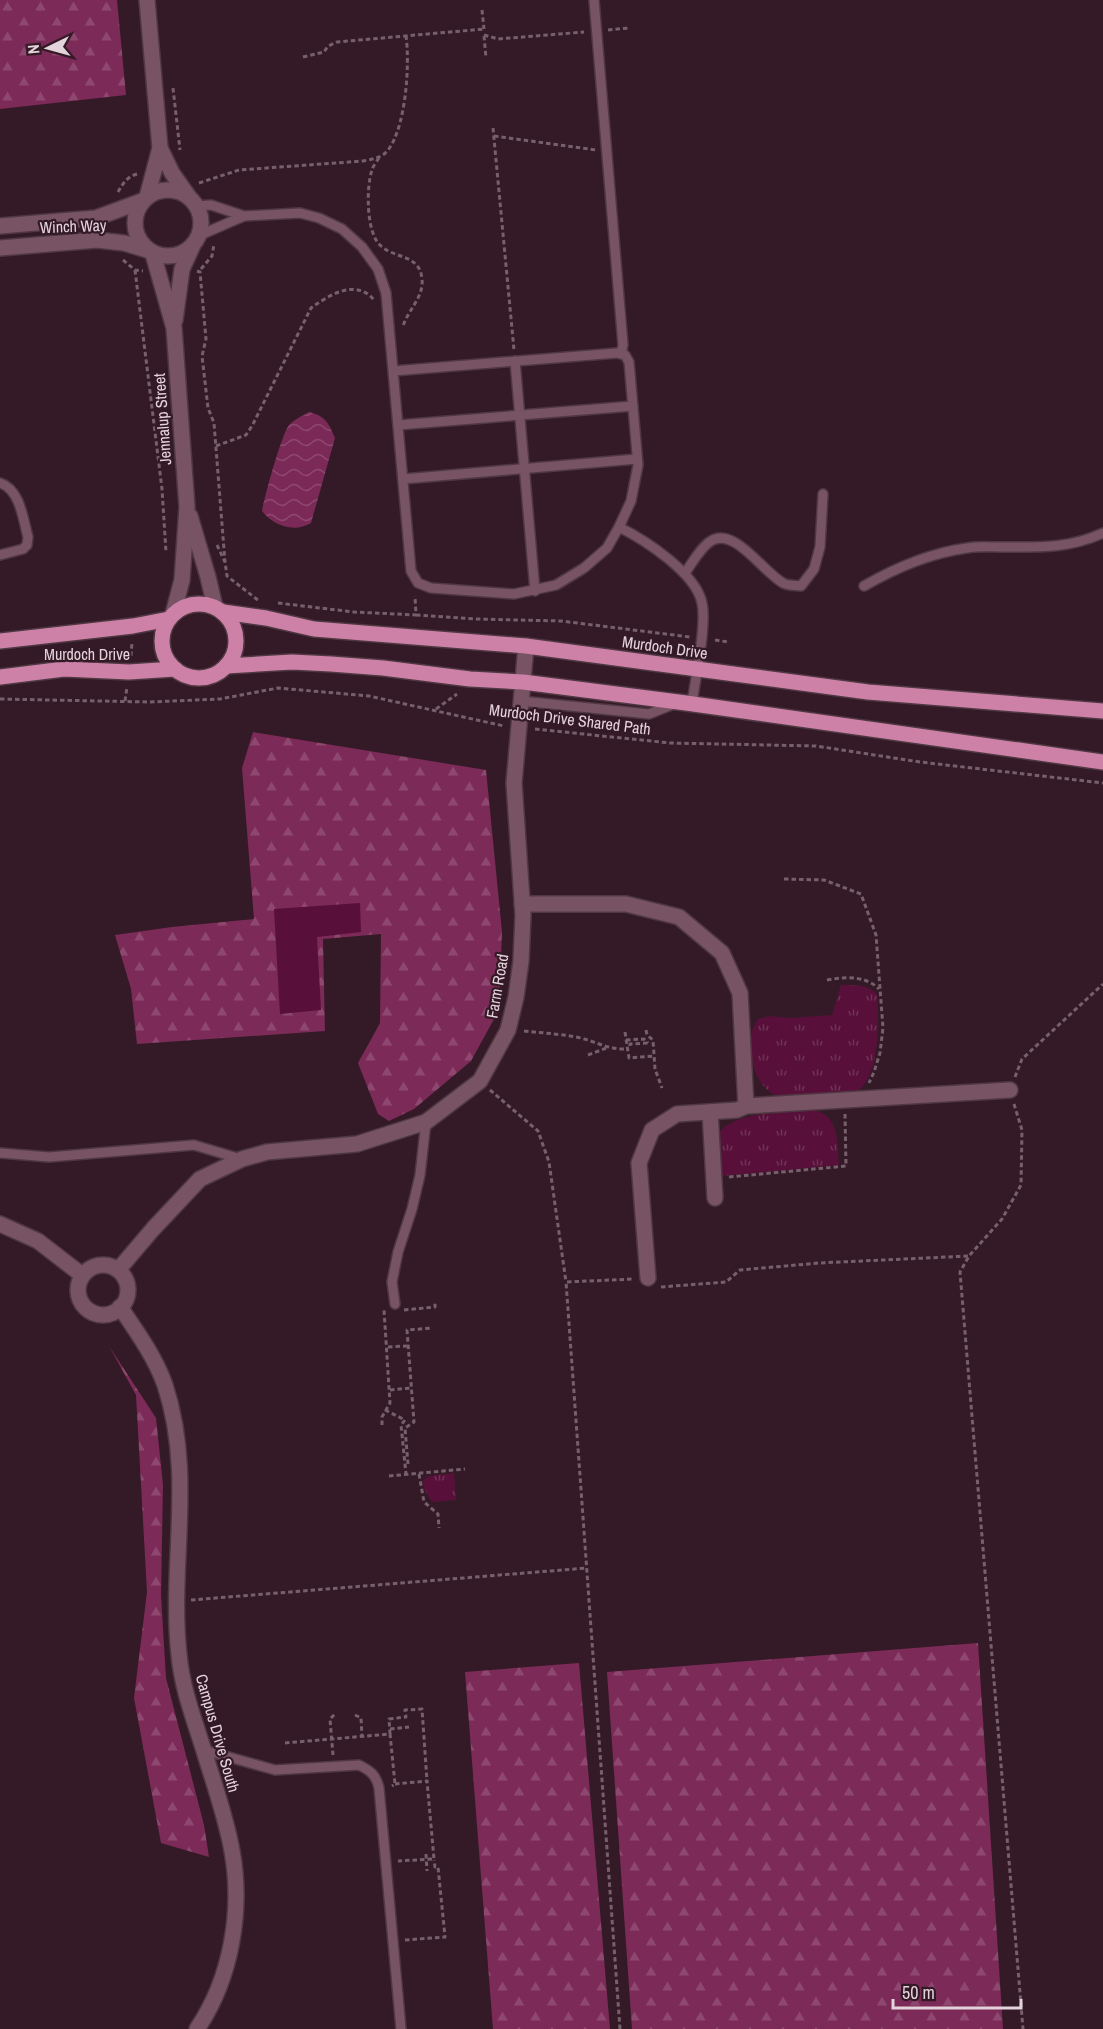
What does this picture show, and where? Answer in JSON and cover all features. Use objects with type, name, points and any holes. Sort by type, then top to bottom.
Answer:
[{"type":"main road","name":"Murdoch Drive","points":[[0,641],[133,626],[171,617],[191,604],[202,604],[219,610],[314,629],[526,646],[868,692],[1103,711]]},
{"type":"main road","points":[[219,610],[231,621],[235,632],[236,644],[233,656],[226,666]]},
{"type":"main road","points":[[171,617],[164,629],[162,640],[163,651],[175,669]]},
{"type":"main road","name":"Murdoch Drive","points":[[0,676],[64,669],[129,672],[175,669],[185,675],[207,677],[226,666],[292,662],[383,668],[470,679],[523,682],[685,703],[1103,762]]},
{"type":"street","name":"Jennalup Street","points":[[147,0],[160,148],[172,172],[193,202],[201,224],[182,269],[174,327],[187,507],[182,580],[171,617]]},
{"type":"street","name":"Jennalup Street","points":[[160,148],[144,199],[135,218],[135,230],[139,241],[150,252],[174,327]]},
{"type":"street","points":[[144,199],[158,190],[172,189],[193,202]]},
{"type":"street","name":"Winch Way","points":[[0,226],[96,218],[144,199]]},
{"type":"street","name":"Winch Way","points":[[0,248],[98,240],[124,243],[150,252]]},
{"type":"street","points":[[150,252],[176,256],[196,240]]},
{"type":"street","name":"Jennalup Street","points":[[187,507],[219,610]]},
{"type":"street","name":"Farm Road","points":[[118,1270],[200,1179],[242,1159],[267,1152],[357,1144],[426,1122],[480,1081],[508,1030],[521,961],[522,904],[514,783],[526,646]]},
{"type":"street","points":[[522,904],[626,904],[679,917],[722,953],[740,993],[746,1106]]},
{"type":"street","points":[[648,1278],[639,1163],[652,1130],[677,1114],[737,1110],[746,1106],[1010,1090]]},
{"type":"street","points":[[710,1112],[715,1198]]},
{"type":"street","points":[[0,1224],[38,1241],[82,1275]]},
{"type":"street","points":[[99,1265],[110,1266],[118,1270],[127,1285],[127,1295],[120,1307],[112,1312],[101,1314],[91,1312],[85,1307],[78,1291],[82,1275],[99,1265]]},
{"type":"street","name":"Campus Drive South","points":[[120,1307],[149,1350],[164,1383],[175,1422],[181,1463],[176,1601],[179,1655],[183,1683],[226,1822],[236,1887],[236,1911],[226,1967],[214,2000],[196,2029]]},
{"type":"lane","points":[[594,0],[623,345],[621,354]]},
{"type":"lane","points":[[193,202],[244,216],[300,213],[319,218],[342,229],[362,247],[378,269],[386,293],[411,572],[418,583],[431,588],[514,594],[535,591],[556,585],[584,568],[607,548],[631,501],[637,459],[629,362],[625,355],[393,371]]},
{"type":"lane","points":[[196,240],[244,216]]},
{"type":"lane","points":[[515,361],[535,591]]},
{"type":"lane","points":[[398,425],[633,406]]},
{"type":"lane","points":[[403,479],[637,459]]},
{"type":"lane","points":[[0,483],[7,485],[14,493],[28,537],[27,545],[23,549],[0,555]]},
{"type":"lane","points":[[685,573],[708,543],[722,537],[738,544],[769,573],[785,584],[801,586],[814,569],[820,547],[823,494]]},
{"type":"lane","points":[[521,701],[649,714],[685,703],[696,669],[702,625],[702,603],[698,592],[685,573],[669,559],[619,527]]},
{"type":"lane","points":[[864,586],[921,559],[969,547],[1054,547],[1073,544],[1103,532]]},
{"type":"lane","points":[[396,1307],[392,1282],[420,1175],[426,1122]]},
{"type":"lane","points":[[0,1153],[49,1157],[194,1145],[242,1159]]},
{"type":"lane","points":[[204,1750],[275,1770],[359,1765],[370,1770],[377,1778],[380,1788],[401,2029]]},
{"type":"path","points":[[482,10],[486,58]]},
{"type":"path","points":[[484,35],[498,39],[629,28]]},
{"type":"path","points":[[303,57],[324,52],[328,46],[337,42],[484,29]]},
{"type":"path","points":[[390,332],[402,330],[422,286],[422,276],[416,263],[409,258],[389,252],[374,239],[368,212],[372,170],[379,158],[388,150],[396,134],[405,97],[409,55],[406,36]]},
{"type":"path","points":[[171,77],[182,158]]},
{"type":"path","points":[[493,128],[515,361]]},
{"type":"path","points":[[494,136],[607,151]]},
{"type":"path","points":[[199,183],[238,170],[379,158]]},
{"type":"path","points":[[200,272],[212,256],[214,242]]},
{"type":"path","points":[[135,270],[162,489],[167,559]]},
{"type":"path","points":[[216,446],[246,435],[311,308],[328,295],[354,289],[367,292],[374,300],[375,309]]},
{"type":"path","points":[[213,537],[225,562],[226,576],[259,601],[354,612],[561,621],[669,634]]},
{"type":"path","points":[[416,615],[415,597],[418,583]]},
{"type":"path","name":"Murdoch Drive Shared Path","points":[[0,699],[172,701],[220,699],[278,688],[369,696],[499,725],[670,742],[816,746],[920,762],[1103,783]]},
{"type":"path","points":[[714,1179],[846,1167],[844,1116],[867,1085],[880,1053],[883,1028],[876,935],[861,894],[824,880],[784,879]]},
{"type":"path","points":[[827,980],[857,978],[872,982],[880,990]]},
{"type":"path","points":[[1023,2029],[960,1272],[969,1256],[1002,1219],[1021,1185],[1022,1130],[1010,1090],[1022,1059],[1103,984]]},
{"type":"path","points":[[508,1030],[564,1035],[615,1050],[626,1049]]},
{"type":"path","points":[[646,1030],[647,1035],[653,1040],[657,1077],[662,1088]]},
{"type":"path","points":[[625,1032],[628,1058],[654,1056]]},
{"type":"path","points":[[626,1040],[644,1043],[630,1044],[630,1046]]},
{"type":"path","points":[[588,1055],[609,1047]]},
{"type":"path","points":[[480,1081],[538,1131],[549,1162],[566,1282],[620,2029]]},
{"type":"path","points":[[566,1282],[648,1278],[658,1287],[726,1281],[740,1270],[819,1263],[969,1256]]},
{"type":"path","points":[[382,1425],[382,1417],[390,1403],[388,1347],[383,1301]]},
{"type":"path","points":[[396,1307],[435,1307],[435,1301]]},
{"type":"path","points":[[408,1464],[405,1428],[414,1422],[407,1330],[432,1328]]},
{"type":"path","points":[[388,1347],[407,1346]]},
{"type":"path","points":[[390,1390],[411,1388]]},
{"type":"path","points":[[386,1410],[410,1424]]},
{"type":"path","points":[[405,1420],[401,1425],[406,1474]]},
{"type":"path","points":[[389,1476],[465,1469]]},
{"type":"path","points":[[419,1473],[424,1502],[428,1508],[438,1514],[439,1528]]},
{"type":"path","points":[[176,1601],[587,1568]]},
{"type":"path","points":[[409,1727],[390,1732],[389,1719],[406,1718],[405,1710],[422,1710],[427,1781]]},
{"type":"path","points":[[334,1767],[330,1719],[335,1714]]},
{"type":"path","points":[[356,1715],[361,1718],[362,1737]]},
{"type":"path","points":[[426,1854],[427,1871]]},
{"type":"path","points":[[405,1930],[405,1941],[445,1937],[438,1867],[435,1867],[434,1859]]},
{"type":"green space","points":[[0,0],[117,0],[126,95],[0,109]]},
{"type":"green space","points":[[253,732],[486,770],[502,932],[499,1010],[471,1061],[414,1109],[389,1121],[378,1114],[358,1063],[380,1023],[381,934],[323,939],[325,1031],[137,1044],[131,989],[115,935],[254,919],[242,768]]},
{"type":"green space","points":[[360,903],[361,932],[317,937],[321,1010],[280,1014],[274,909]]},
{"type":"green space","points":[[841,985],[864,987],[877,994],[878,1034],[874,1063],[863,1087],[850,1096],[841,1097],[785,1098],[777,1096],[765,1088],[754,1069],[751,1049],[753,1027],[758,1019],[769,1016],[789,1018],[832,1015]]},
{"type":"green space","points":[[811,1110],[820,1112],[832,1123],[837,1138],[839,1165],[721,1176],[717,1143],[719,1134],[725,1126],[761,1114]]},
{"type":"green space","points":[[109,1346],[156,1418],[163,1485],[161,1595],[166,1678],[204,1825],[209,1857],[161,1843],[134,1698],[147,1592],[136,1395]]},
{"type":"green space","points":[[454,1473],[456,1500],[432,1502],[424,1489],[423,1480],[429,1476]]},
{"type":"green space","points":[[978,1643],[1003,2029],[632,2029],[607,1672]]},
{"type":"green space","points":[[579,1663],[610,2029],[493,2029],[465,1672]]},
{"type":"water","points":[[309,412],[326,421],[335,438],[311,523],[291,528],[272,521],[262,511],[286,431],[291,423]]}]
